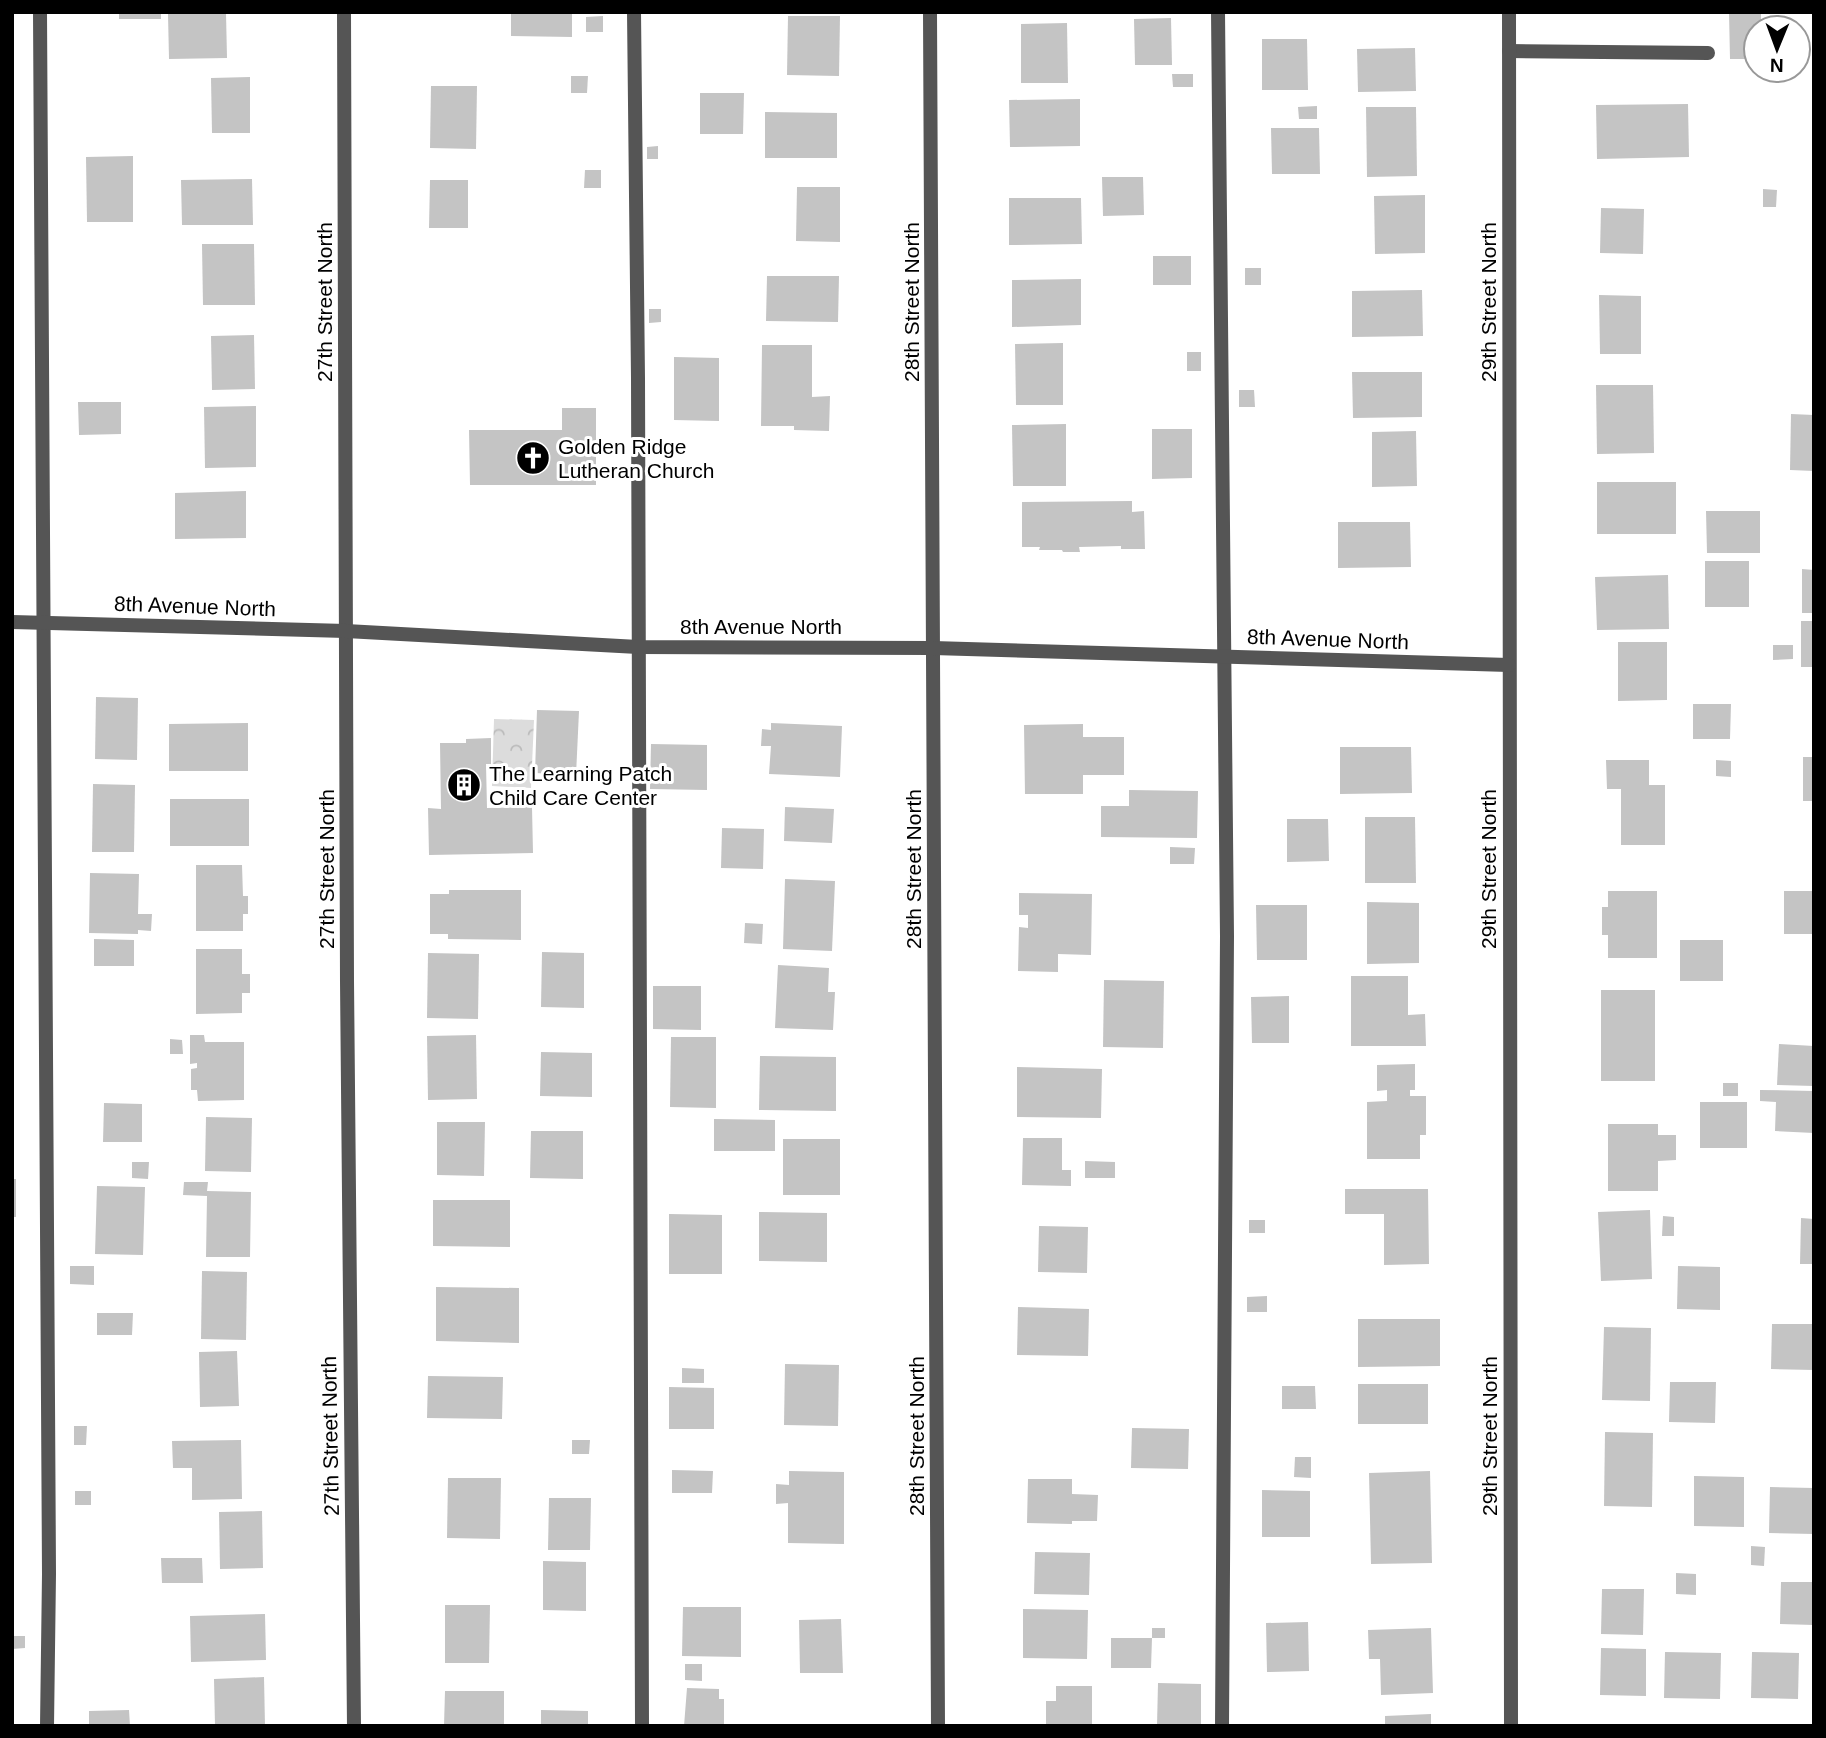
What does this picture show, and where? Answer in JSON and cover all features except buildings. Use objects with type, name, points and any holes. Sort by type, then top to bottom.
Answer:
[{"type":"street","points":[[40,12],[49,1574],[47,1726]]},
{"type":"street","name":"27th Street North","points":[[344,12],[354,1726]]},
{"type":"street","points":[[634,12],[638,377],[642,1726]]},
{"type":"street","name":"28th Street North","points":[[930,12],[938,1726]]},
{"type":"street","points":[[1218,12],[1227,936],[1222,1726]]},
{"type":"street","name":"29th Street North","points":[[1509,12],[1511,1726]]},
{"type":"street","points":[[1509,51],[1708,54]]},
{"type":"street","name":"8th Avenue North","points":[[12,622],[346,631],[638,647],[933,648],[1509,665]]},
{"type":"green space","points":[[494,719],[534,720],[531,788],[492,786]]},
{"type":"place","name":"Golden Ridge Lutheran Church","points":[[533,458]]},
{"type":"place","name":"The Learning Patch Child Care Center","points":[[464,785]]}]
